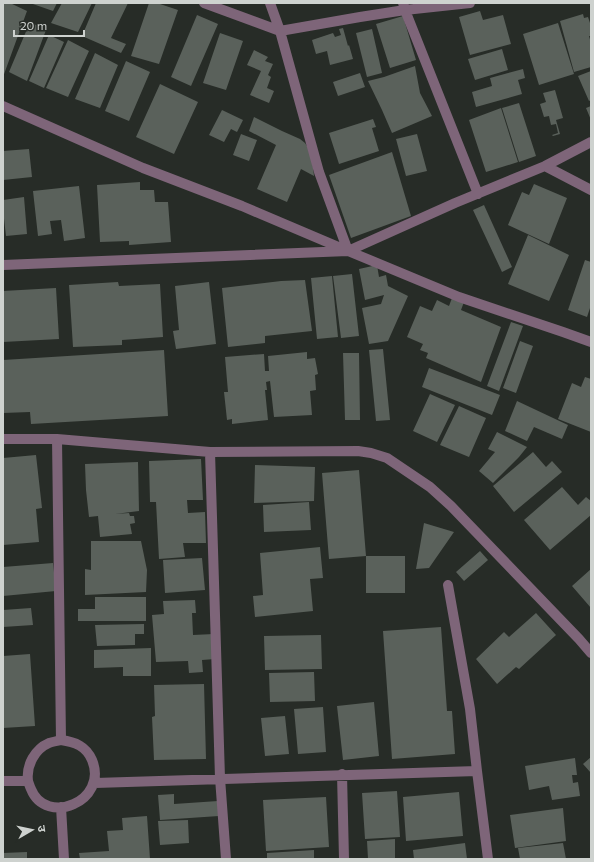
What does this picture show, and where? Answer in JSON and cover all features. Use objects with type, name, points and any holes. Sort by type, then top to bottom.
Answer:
[{"type":"street","points":[[204,3],[280,31],[360,17],[404,7],[470,3]]},
{"type":"street","points":[[272,3],[319,172],[348,251]]},
{"type":"street","points":[[404,7],[478,194]]},
{"type":"street","points":[[3,106],[143,168],[242,206],[459,297],[591,342]]},
{"type":"street","points":[[3,265],[348,251],[545,166],[591,142]]},
{"type":"street","points":[[545,166],[591,190]]},
{"type":"street","points":[[3,439],[57,439],[210,452],[358,451],[387,458],[430,487],[451,506],[574,633],[591,653]]},
{"type":"street","points":[[57,439],[61,740]]},
{"type":"street","points":[[210,452],[220,778],[226,859]]},
{"type":"street","points":[[448,585],[470,709],[476,771],[488,859]]},
{"type":"street","points":[[61,740],[72,742],[82,747],[90,756],[95,767],[95,783],[84,797],[73,805],[50,807],[40,801],[32,792],[28,781],[28,769],[32,758],[39,749],[49,743],[61,740]]},
{"type":"street","points":[[95,783],[342,774],[476,771]]},
{"type":"street","points":[[342,774],[344,859]]},
{"type":"street","points":[[3,781],[28,781]]},
{"type":"street","points":[[61,807],[64,859]]},
{"type":"building","points":[[3,3],[10,3],[27,11],[3,77]]},
{"type":"building","points":[[30,3],[57,3],[53,11]]},
{"type":"building","points":[[62,3],[92,3],[78,32],[51,23]]},
{"type":"building","points":[[96,3],[128,3],[111,38],[126,44],[121,53],[82,36]]},
{"type":"building","points":[[149,3],[157,3],[178,10],[159,64],[131,56]]},
{"type":"building","points":[[480,11],[483,20],[503,15],[511,44],[470,55],[459,17]]},
{"type":"building","points":[[583,14],[584,18],[588,17],[591,26],[591,36],[589,36],[591,43],[591,67],[574,72],[560,21]]},
{"type":"building","points":[[197,15],[218,24],[191,86],[171,77]]},
{"type":"building","points":[[403,16],[416,60],[390,68],[376,24]]},
{"type":"building","points":[[30,22],[46,30],[27,81],[9,72]]},
{"type":"building","points":[[558,23],[574,74],[539,85],[523,34]]},
{"type":"building","points":[[343,28],[353,59],[330,65],[327,51],[316,54],[312,40],[333,33],[335,37],[341,35],[339,29]]},
{"type":"building","points":[[372,29],[382,73],[367,77],[356,33]]},
{"type":"building","points":[[220,33],[243,41],[226,90],[203,83]]},
{"type":"building","points":[[49,35],[64,42],[44,88],[29,81]]},
{"type":"building","points":[[68,40],[89,51],[68,97],[46,88]]},
{"type":"building","points":[[502,49],[508,70],[475,80],[468,59]]},
{"type":"building","points":[[254,50],[268,57],[265,61],[273,64],[268,75],[271,77],[267,88],[274,91],[269,103],[250,95],[261,71],[247,65]]},
{"type":"building","points":[[95,53],[118,65],[100,108],[75,99]]},
{"type":"building","points":[[126,61],[150,72],[129,121],[105,111]]},
{"type":"building","points":[[415,66],[420,93],[432,116],[392,133],[368,81]]},
{"type":"building","points":[[523,69],[525,78],[518,80],[522,94],[476,107],[472,92],[492,86],[490,78]]},
{"type":"building","points":[[591,71],[591,100],[589,101],[578,76]]},
{"type":"building","points":[[360,73],[365,87],[338,96],[333,82]]},
{"type":"building","points":[[160,84],[198,102],[174,154],[136,137]]},
{"type":"building","points":[[555,90],[563,118],[556,120],[560,134],[553,136],[552,135],[558,133],[556,124],[551,125],[549,116],[544,117],[540,104],[546,102],[543,93]]},
{"type":"building","points":[[519,103],[536,156],[519,162],[502,108]]},
{"type":"building","points":[[591,106],[591,120],[586,108]]},
{"type":"building","points":[[501,108],[518,162],[486,172],[469,120]]},
{"type":"building","points":[[222,110],[243,120],[237,132],[231,129],[224,142],[209,135]]},
{"type":"building","points":[[254,117],[300,139],[309,149],[314,176],[301,169],[287,202],[257,189],[276,145],[249,131]]},
{"type":"building","points":[[373,119],[376,127],[372,128],[379,151],[339,164],[329,133]]},
{"type":"building","points":[[241,134],[257,140],[249,161],[233,155]]},
{"type":"building","points":[[417,134],[427,171],[406,176],[396,139]]},
{"type":"building","points":[[29,149],[32,177],[3,180],[3,151]]},
{"type":"building","points":[[392,152],[411,216],[351,238],[329,175]]},
{"type":"building","points":[[140,182],[140,190],[154,190],[155,202],[168,202],[171,242],[129,245],[129,241],[100,242],[97,185]]},
{"type":"building","points":[[534,184],[567,198],[549,244],[508,225],[522,192],[529,195]]},
{"type":"building","points":[[79,186],[85,238],[64,241],[61,220],[50,221],[52,234],[38,236],[33,191]]},
{"type":"building","points":[[24,197],[27,234],[6,236],[3,200]]},
{"type":"building","points":[[484,205],[512,267],[502,272],[473,210]]},
{"type":"building","points":[[528,235],[569,255],[549,301],[508,284]]},
{"type":"building","points":[[585,260],[591,262],[591,305],[587,317],[568,310]]},
{"type":"building","points":[[377,265],[379,277],[386,275],[388,286],[408,296],[388,341],[369,344],[362,308],[381,304],[384,295],[365,300],[359,269]]},
{"type":"building","points":[[352,274],[359,336],[341,338],[333,276]]},
{"type":"building","points":[[332,276],[338,337],[317,339],[311,278]]},
{"type":"building","points":[[305,280],[312,331],[265,336],[265,343],[228,347],[222,288],[281,281]]},
{"type":"building","points":[[118,282],[119,286],[160,284],[163,337],[122,340],[122,345],[73,347],[69,285]]},
{"type":"building","points":[[209,282],[216,344],[176,349],[173,331],[179,330],[175,286]]},
{"type":"building","points":[[56,288],[59,339],[3,342],[3,291]]},
{"type":"building","points":[[452,298],[464,302],[461,310],[501,327],[481,382],[426,358],[428,353],[420,350],[423,344],[407,337],[420,306],[432,311],[437,300],[449,306]]},
{"type":"building","points":[[511,322],[523,326],[499,391],[487,386]]},
{"type":"building","points":[[520,341],[533,346],[516,393],[503,388]]},
{"type":"building","points":[[383,349],[390,420],[376,421],[369,350]]},
{"type":"building","points":[[164,350],[168,416],[31,424],[30,412],[3,413],[3,360]]},
{"type":"building","points":[[307,352],[307,359],[315,358],[318,374],[315,375],[316,390],[310,391],[312,415],[274,417],[270,381],[266,382],[267,390],[265,390],[268,420],[232,424],[232,419],[227,420],[224,392],[228,392],[225,357],[264,354],[265,371],[269,371],[268,356]]},
{"type":"building","points":[[343,353],[359,353],[360,420],[345,420]]},
{"type":"building","points":[[429,368],[500,395],[492,415],[422,387]]},
{"type":"building","points":[[585,377],[591,379],[591,432],[558,419],[572,383],[581,387]]},
{"type":"building","points":[[430,394],[455,405],[437,442],[413,431]]},
{"type":"building","points":[[517,401],[568,425],[562,439],[534,427],[527,441],[505,431]]},
{"type":"building","points":[[459,406],[486,418],[469,457],[440,445]]},
{"type":"building","points":[[497,432],[527,447],[493,483],[479,471],[495,452],[488,449]]},
{"type":"building","points":[[533,452],[546,467],[552,461],[562,472],[514,512],[493,486]]},
{"type":"building","points":[[36,455],[42,508],[36,509],[39,542],[3,545],[3,458]]},
{"type":"building","points":[[201,459],[203,500],[187,500],[188,513],[205,512],[206,543],[183,543],[185,557],[159,559],[156,502],[150,502],[149,461]]},
{"type":"building","points":[[138,462],[139,511],[115,514],[129,513],[130,516],[134,516],[135,523],[130,524],[132,534],[100,537],[98,516],[89,517],[85,464]]},
{"type":"building","points":[[255,465],[315,467],[314,501],[254,503]]},
{"type":"building","points":[[359,470],[366,556],[329,559],[322,473]]},
{"type":"building","points":[[562,487],[578,505],[586,497],[591,501],[591,515],[550,550],[524,520]]},
{"type":"building","points":[[309,502],[311,530],[264,532],[263,505]]},
{"type":"building","points":[[424,523],[454,532],[429,568],[416,569]]},
{"type":"building","points":[[91,541],[141,541],[147,570],[146,592],[85,595],[85,569],[91,570]]},
{"type":"building","points":[[320,547],[323,578],[310,579],[313,611],[255,617],[253,596],[263,595],[260,553]]},
{"type":"building","points":[[480,551],[488,560],[464,581],[456,572]]},
{"type":"building","points":[[366,556],[405,556],[405,593],[366,593]]},
{"type":"building","points":[[202,558],[205,590],[165,593],[163,560]]},
{"type":"building","points":[[53,563],[56,591],[3,596],[3,567]]},
{"type":"building","points":[[591,569],[591,608],[572,586]]},
{"type":"building","points":[[95,597],[146,597],[146,621],[78,621],[78,609],[95,609]]},
{"type":"building","points":[[195,600],[196,613],[192,613],[193,635],[214,634],[215,659],[202,660],[203,672],[189,673],[188,661],[156,662],[152,615],[164,614],[163,601]]},
{"type":"building","points":[[31,608],[33,625],[3,627],[3,610]]},
{"type":"building","points":[[536,613],[556,635],[519,669],[516,667],[497,684],[476,659],[504,632],[509,637]]},
{"type":"building","points":[[144,624],[144,634],[135,634],[135,645],[97,646],[95,625]]},
{"type":"building","points":[[441,627],[447,711],[452,711],[455,754],[392,759],[383,631]]},
{"type":"building","points":[[321,635],[322,669],[265,670],[264,636]]},
{"type":"building","points":[[151,648],[151,676],[123,676],[123,667],[94,668],[94,650]]},
{"type":"building","points":[[30,654],[35,726],[3,728],[3,656]]},
{"type":"building","points":[[314,672],[315,701],[270,702],[269,673]]},
{"type":"building","points":[[204,684],[206,759],[154,760],[152,717],[155,716],[154,685]]},
{"type":"building","points":[[374,702],[379,756],[343,760],[337,706]]},
{"type":"building","points":[[323,707],[326,752],[298,754],[294,709]]},
{"type":"building","points":[[285,716],[289,754],[265,756],[261,718]]},
{"type":"building","points":[[591,757],[591,773],[583,764]]},
{"type":"building","points":[[575,758],[577,775],[572,775],[573,783],[578,782],[580,796],[552,800],[549,786],[529,790],[525,766]]},
{"type":"building","points":[[397,791],[400,837],[365,839],[362,793]]},
{"type":"building","points":[[459,792],[463,836],[406,841],[403,797]]},
{"type":"building","points":[[174,794],[174,804],[218,801],[219,816],[160,820],[158,795]]},
{"type":"building","points":[[326,797],[329,847],[266,851],[263,800]]},
{"type":"building","points":[[563,808],[566,841],[515,848],[510,815]]},
{"type":"building","points":[[147,816],[150,859],[80,859],[79,853],[109,851],[107,831],[123,830],[122,818]]},
{"type":"building","points":[[188,820],[189,843],[160,845],[158,821]]},
{"type":"building","points":[[395,839],[395,859],[368,859],[367,841]]},
{"type":"building","points":[[465,843],[467,859],[414,859],[413,850]]},
{"type":"building","points":[[563,843],[566,859],[520,859],[518,848]]},
{"type":"building","points":[[314,850],[314,859],[267,859],[267,853]]},
{"type":"building","points":[[27,852],[27,859],[3,859],[3,853]]}]
